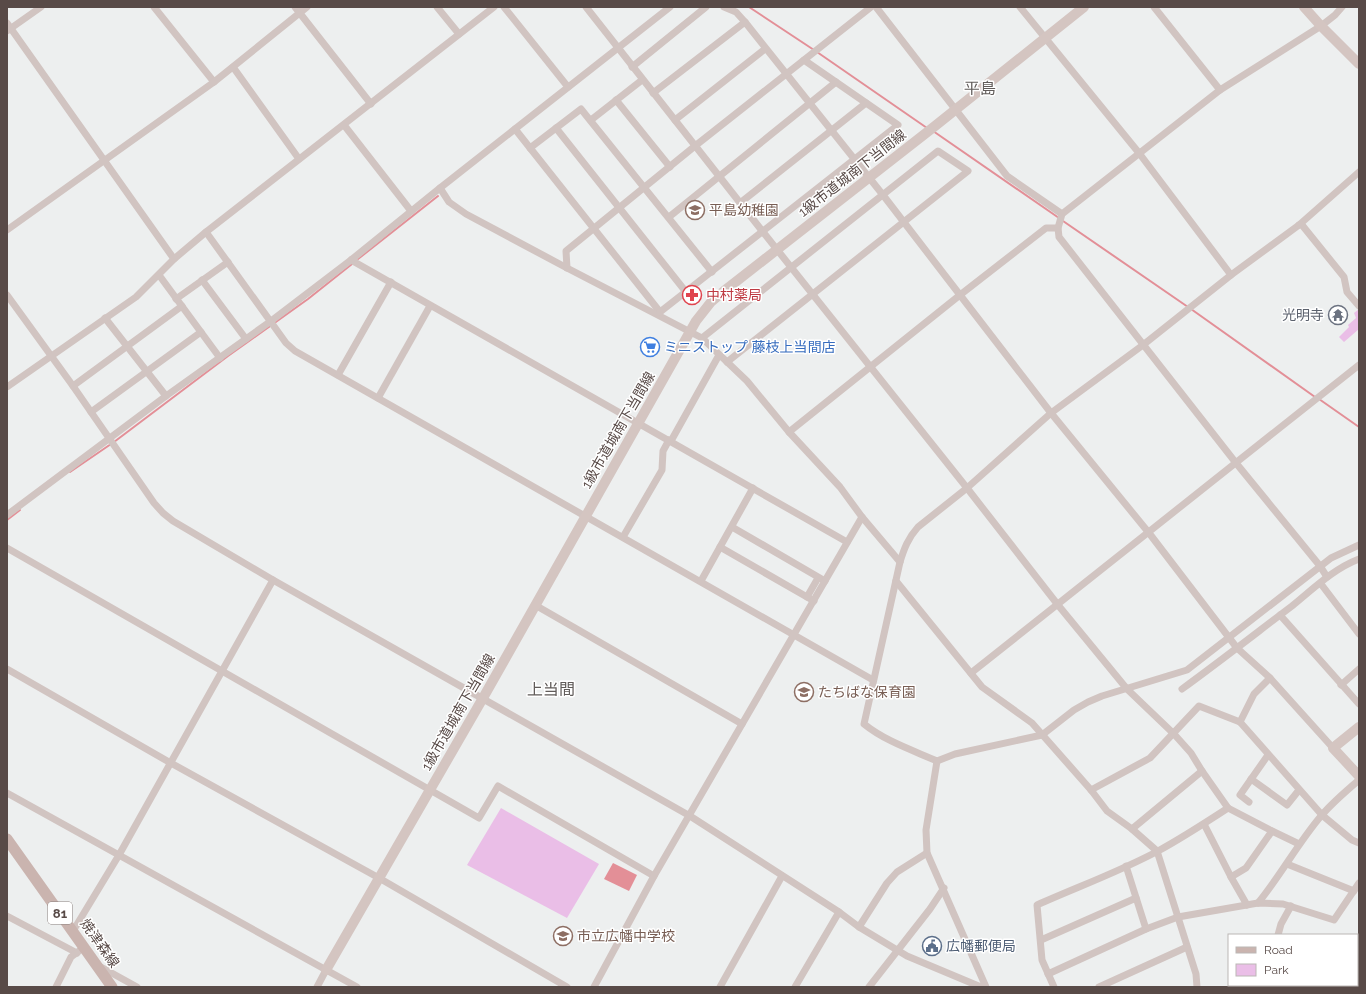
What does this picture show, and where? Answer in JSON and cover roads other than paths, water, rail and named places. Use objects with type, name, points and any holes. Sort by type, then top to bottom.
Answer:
[{"type":"main road","name":"焼津森線","points":[[7,839],[73,931],[77,952],[96,964],[112,987]]},
{"type":"street","points":[[41,7],[8,28],[106,161],[174,259]]},
{"type":"street","points":[[154,7],[214,82]]},
{"type":"street","points":[[7,230],[106,161],[214,82],[297,10],[307,7]]},
{"type":"street","points":[[437,7],[459,34]]},
{"type":"street","points":[[7,387],[136,297],[174,259],[206,232],[494,7]]},
{"type":"street","points":[[504,7],[568,87]]},
{"type":"street","points":[[586,7],[791,268],[968,488],[1058,605],[1127,689],[1174,734],[1191,753],[1228,808],[1299,844]]},
{"type":"street","points":[[7,515],[166,396],[246,339],[273,324],[411,211],[670,7]]},
{"type":"street","points":[[632,67],[706,7]]},
{"type":"street","points":[[724,7],[736,12],[745,22],[765,49],[869,177],[1051,413],[1149,533],[1237,648],[1270,678],[1359,776]]},
{"type":"street","points":[[567,268],[566,252],[593,228],[871,7]]},
{"type":"street","points":[[876,7],[1007,176],[1062,214]]},
{"type":"street","points":[[1020,7],[1139,153],[1231,275]]},
{"type":"street","name":"1級市道城南下当間線","points":[[317,987],[703,310],[711,302],[923,136],[1084,7]]},
{"type":"street","points":[[1154,7],[1220,90]]},
{"type":"street","points":[[1304,7],[1359,64]]},
{"type":"street","points":[[1327,577],[1320,566],[1236,463],[1059,238],[1058,228],[1062,214],[1139,153],[1220,90],[1321,26],[1335,16],[1342,7]]},
{"type":"street","points":[[297,10],[371,104]]},
{"type":"street","points":[[653,93],[745,22]]},
{"type":"street","points":[[675,120],[765,49]]},
{"type":"street","points":[[660,313],[898,125],[804,60]]},
{"type":"street","points":[[233,67],[299,159]]},
{"type":"street","points":[[591,120],[642,80]]},
{"type":"street","points":[[669,217],[836,82]]},
{"type":"street","points":[[616,100],[670,167]]},
{"type":"street","points":[[740,203],[866,103]]},
{"type":"street","points":[[530,148],[581,109],[712,272]]},
{"type":"street","points":[[344,125],[411,211]]},
{"type":"street","points":[[556,128],[686,292]]},
{"type":"street","points":[[515,129],[660,313]]},
{"type":"street","points":[[702,338],[938,151],[968,171],[727,362]]},
{"type":"street","points":[[1359,172],[1299,225],[1231,275],[1143,345],[1051,413],[968,488],[911,535],[906,544],[900,562],[864,724],[885,738],[936,761],[955,754],[1042,734],[1074,710],[1088,702],[1187,670],[1320,566],[1338,554],[1359,545]]},
{"type":"street","points":[[440,188],[449,202],[466,214],[567,268],[660,313],[702,338],[747,381],[789,432],[840,487],[862,518],[900,562]]},
{"type":"street","points":[[1299,225],[1302,225],[1344,278],[1347,292],[1359,306]]},
{"type":"street","points":[[789,432],[1046,228],[1058,228]]},
{"type":"street","points":[[206,232],[286,343],[295,351],[873,680]]},
{"type":"street","points":[[351,260],[847,542]]},
{"type":"street","points":[[176,299],[228,262]]},
{"type":"street","points":[[159,275],[220,358]]},
{"type":"street","points":[[202,280],[246,339]]},
{"type":"street","points":[[338,375],[391,282]]},
{"type":"street","points":[[7,295],[110,438],[154,503],[163,513],[184,528],[690,816],[839,912],[859,927],[907,956],[981,987]]},
{"type":"street","points":[[73,386],[182,306]]},
{"type":"street","points":[[378,398],[430,306]]},
{"type":"street","points":[[105,318],[128,345],[166,396]]},
{"type":"street","points":[[91,412],[201,332]]},
{"type":"street","points":[[624,537],[662,470],[663,451],[719,355]]},
{"type":"street","points":[[971,673],[1359,365]]},
{"type":"street","points":[[701,581],[753,488]]},
{"type":"street","points":[[594,987],[654,876],[862,518]]},
{"type":"street","points":[[732,527],[825,582]]},
{"type":"street","points":[[720,547],[814,601]]},
{"type":"street","points":[[7,548],[479,818],[498,786],[654,876]]},
{"type":"street","points":[[1182,689],[1280,615],[1327,577],[1343,566],[1358,560]]},
{"type":"street","points":[[807,597],[818,578]]},
{"type":"street","points":[[73,931],[118,855],[273,580]]},
{"type":"street","points":[[896,581],[982,687],[1032,723],[1091,790],[1107,811],[1132,829],[1157,851],[1196,974],[1197,987]]},
{"type":"street","points":[[1320,584],[1359,634]]},
{"type":"street","points":[[536,605],[742,724]]},
{"type":"street","points":[[1280,615],[1359,704]]},
{"type":"street","points":[[7,669],[170,762],[379,878],[567,987]]},
{"type":"street","points":[[1341,685],[1359,669]]},
{"type":"street","points":[[1240,722],[1254,694],[1270,678]]},
{"type":"street","points":[[1091,790],[1150,758],[1200,706],[1240,722],[1322,815],[1352,840],[1359,843]]},
{"type":"street","points":[[1333,748],[1359,727]]},
{"type":"street","points":[[1249,802],[1240,795],[1268,755]]},
{"type":"street","points":[[936,761],[926,830],[927,853],[944,888],[986,987]]},
{"type":"street","points":[[1132,829],[1202,771]]},
{"type":"street","points":[[1251,779],[1287,805],[1299,790]]},
{"type":"street","points":[[1258,903],[1287,864],[1299,844],[1322,815],[1359,780]]},
{"type":"street","points":[[7,793],[357,987]]},
{"type":"street","points":[[1054,987],[1042,960],[1038,905],[1157,851],[1204,824],[1228,808]]},
{"type":"street","points":[[1204,824],[1247,905]]},
{"type":"street","points":[[1231,877],[1246,868],[1272,831]]},
{"type":"street","points":[[859,927],[887,883],[897,872],[927,853]]},
{"type":"street","points":[[1287,864],[1354,891]]},
{"type":"street","points":[[1126,866],[1146,929]]},
{"type":"street","points":[[720,987],[782,876]]},
{"type":"street","points":[[1048,974],[1146,929],[1178,917],[1258,903],[1283,904],[1334,920],[1359,883]]},
{"type":"street","points":[[869,987],[930,909],[944,888]]},
{"type":"street","points":[[1041,940],[1136,898]]},
{"type":"street","points":[[1278,934],[1281,924],[1291,906]]},
{"type":"street","points":[[795,987],[839,912]]},
{"type":"street","points":[[7,916],[77,952],[56,987]]},
{"type":"street","points":[[1099,987],[1188,947]]},
{"type":"street","points":[[96,964],[137,987]]},
{"type":"waterway","points":[[749,7],[814,50]]},
{"type":"waterway","points":[[817,52],[927,128]]},
{"type":"waterway","points":[[933,131],[1059,218]]},
{"type":"waterway","points":[[358,259],[438,196]]},
{"type":"waterway","points":[[1063,221],[1188,307]]},
{"type":"waterway","points":[[114,442],[228,356],[308,299],[352,264]]},
{"type":"waterway","points":[[1191,309],[1315,397]]},
{"type":"waterway","points":[[1319,399],[1359,427]]},
{"type":"waterway","points":[[70,472],[111,444]]},
{"type":"waterway","points":[[7,520],[20,510]]},
{"type":"place","name":"平島幼稚園","points":[[695,210]]},
{"type":"place","name":"中村薬局","points":[[692,295]]},
{"type":"place","name":"光明寺","points":[[1338,315]]},
{"type":"place","name":"ミニストップ 藤枝上当間店","points":[[650,347]]},
{"type":"place","name":"たちばな保育園","points":[[804,692]]},
{"type":"place","name":"市立広幡中学校","points":[[563,936]]},
{"type":"place","name":"広幡郵便局","points":[[932,946]]},
{"type":"district","name":"平島","points":[[980,88]]},
{"type":"district","name":"上当間","points":[[551,689]]}]
